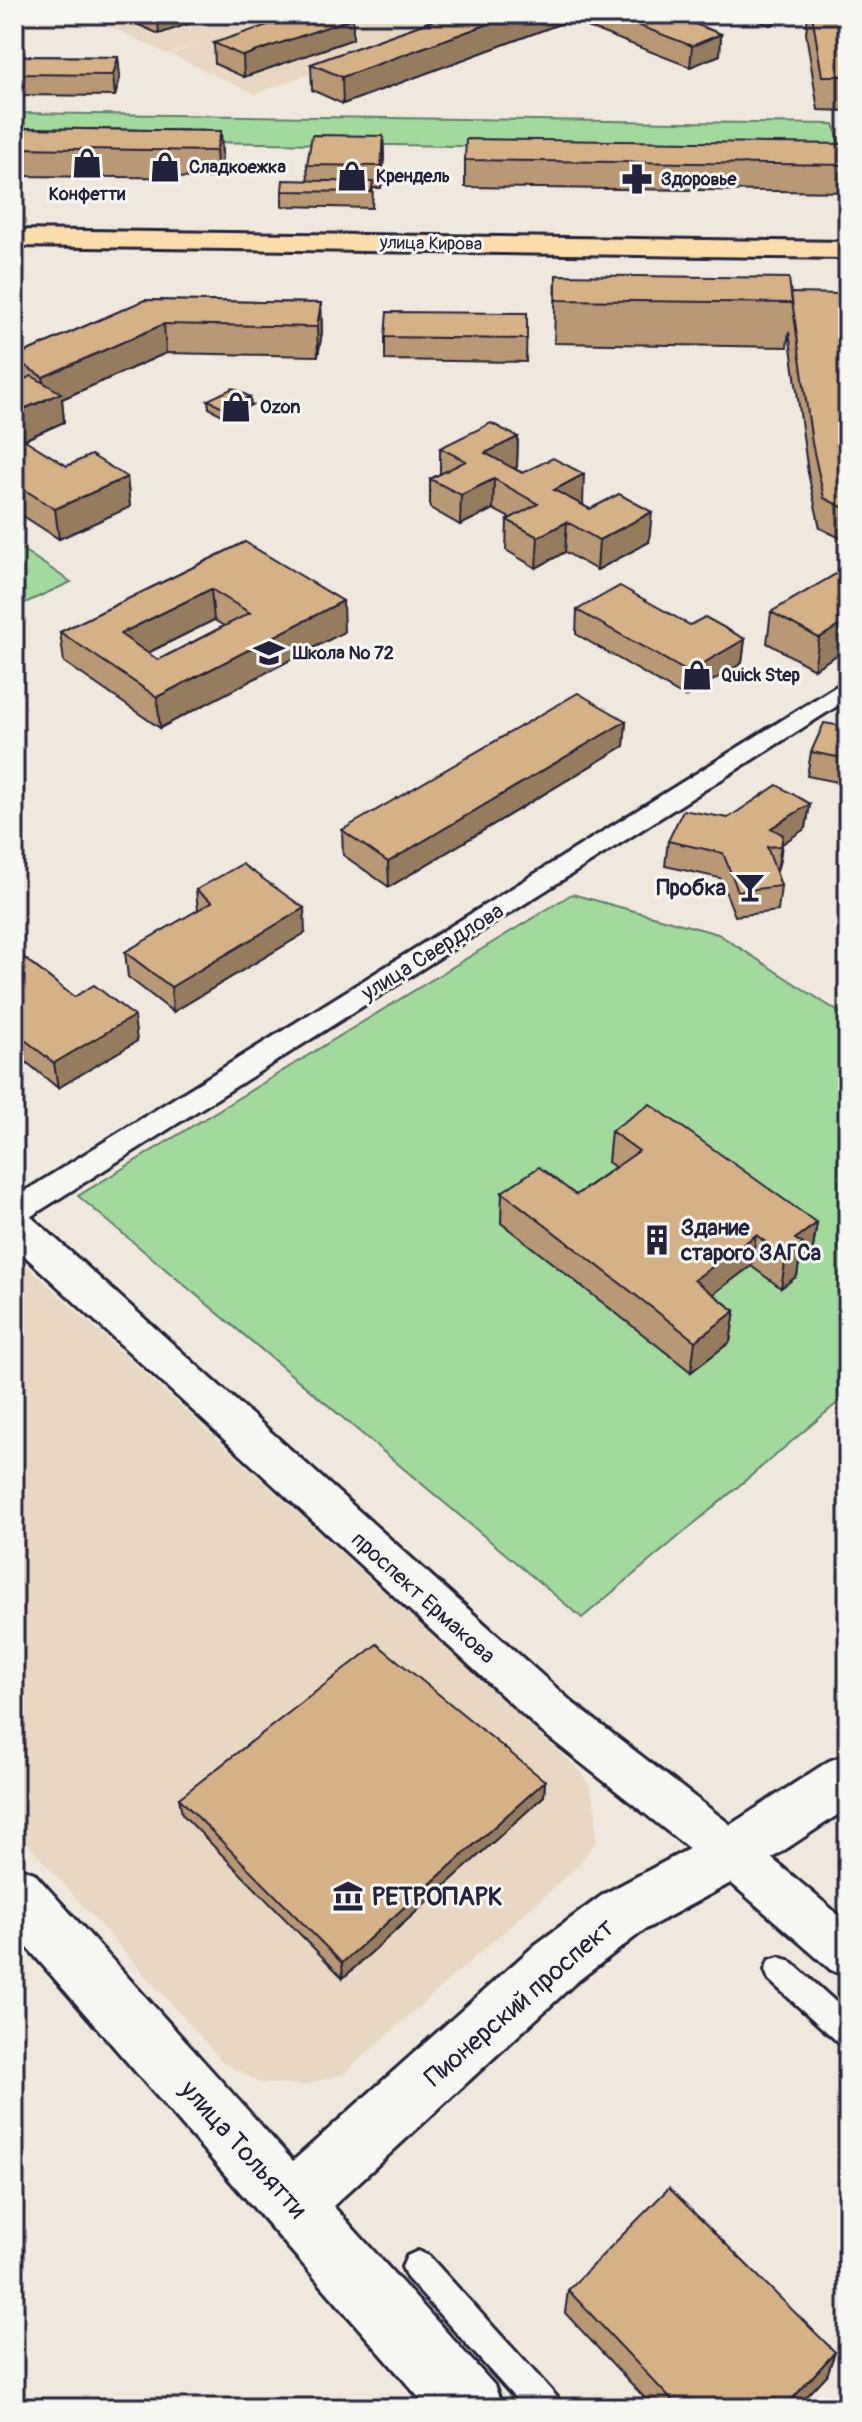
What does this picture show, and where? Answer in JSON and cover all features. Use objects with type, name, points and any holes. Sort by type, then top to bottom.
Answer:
[{"type":"main road","name":"улица Кирова","points":[[14,238],[848,250]]},
{"type":"main road","name":"Пионерский проспект","points":[[292,2203],[555,1964],[624,1912],[732,1854],[848,1778]]},
{"type":"main road","name":"улица Тольятти","points":[[14,1891],[471,2408]]},
{"type":"street","name":"улица Свердлова","points":[[14,1212],[848,689]]},
{"type":"street","name":"проспект Ермакова","points":[[14,1224],[558,1718],[732,1854],[848,1954]]},
{"type":"street","points":[[779,1970],[848,2032]]},
{"type":"street","points":[[418,2267],[546,2408]]},
{"type":"shaded area","points":[[83,14],[476,14],[255,94],[170,54],[217,37],[168,54]]},
{"type":"shaded area","points":[[14,1254],[575,1766],[590,1785],[596,1813],[596,1841],[579,1865],[343,2074],[303,2085],[260,2083],[223,2062],[14,1829]]},
{"type":"green space","points":[[14,113],[834,124],[842,152],[14,139]]},
{"type":"green space","points":[[14,544],[71,582],[14,608]]},
{"type":"green space","points":[[572,894],[718,934],[848,1018],[848,1394],[582,1618],[78,1196]]},
{"type":"building","points":[[145,14],[174,14],[158,20]]},
{"type":"building","points":[[300,14],[343,14],[353,18],[243,56],[214,43]]},
{"type":"building","points":[[451,14],[516,14],[342,77],[311,64]]},
{"type":"building","points":[[609,14],[669,14],[721,34],[692,46]]},
{"type":"building","points":[[812,14],[848,14],[848,76],[822,76]]},
{"type":"building","points":[[14,56],[118,57],[113,75],[14,74]]},
{"type":"building","points":[[14,128],[221,131],[216,151],[14,148]]},
{"type":"building","points":[[312,135],[383,136],[381,166],[307,165]]},
{"type":"building","points":[[466,139],[848,144],[848,165],[465,160]]},
{"type":"building","points":[[283,180],[373,182],[371,192],[282,191]]},
{"type":"building","points":[[556,275],[789,278],[792,303],[556,300]]},
{"type":"building","points":[[791,293],[844,294],[848,314],[848,510],[824,498],[812,443]]},
{"type":"building","points":[[145,300],[321,303],[317,327],[164,324],[43,377],[14,359]]},
{"type":"building","points":[[387,312],[527,313],[527,339],[385,337]]},
{"type":"building","points":[[32,376],[61,393],[14,413],[14,383]]},
{"type":"building","points":[[233,388],[250,397],[225,408],[208,400]]},
{"type":"building","points":[[491,423],[518,437],[485,453],[522,473],[553,458],[584,474],[554,490],[590,509],[619,494],[652,512],[599,540],[567,522],[538,537],[507,520],[538,504],[494,479],[461,495],[430,479],[466,461],[440,448]]},
{"type":"building","points":[[14,433],[67,466],[91,455],[127,477],[55,509],[14,483]]},
{"type":"building","points":[[245,542],[343,601],[157,697],[60,632]],"holes":[[[211,589],[250,613],[158,660],[120,634]]]},
{"type":"building","points":[[848,567],[848,620],[819,638],[771,612]]},
{"type":"building","points":[[620,586],[690,625],[705,617],[745,639],[688,672],[577,610]]},
{"type":"building","points":[[578,693],[626,721],[388,862],[342,830]]},
{"type":"building","points":[[824,723],[848,727],[848,759],[811,752]]},
{"type":"building","points":[[777,785],[810,804],[771,828],[783,835],[781,846],[767,847],[781,886],[738,891],[723,853],[668,841],[683,810],[728,818]]},
{"type":"building","points":[[242,864],[304,908],[171,987],[125,952],[212,902],[196,890]]},
{"type":"building","points":[[14,950],[74,997],[94,985],[134,1016],[54,1063],[14,1031]]},
{"type":"building","name":"Здание старого ЗАГСа","points":[[650,1104],[817,1223],[795,1239],[803,1244],[786,1257],[756,1235],[694,1280],[735,1311],[695,1341],[502,1192],[539,1167],[576,1195],[639,1151],[611,1131]]},
{"type":"building","name":"РЕТРОПАРК","points":[[377,1644],[545,1781],[342,1963],[179,1798]]},
{"type":"building","points":[[669,2188],[835,2352],[784,2408],[679,2408],[568,2290]]},
{"type":"place","name":"Конфетти","points":[[87,163]]},
{"type":"place","name":"Сладкоежка","points":[[165,167]]},
{"type":"place","name":"Крендель","points":[[352,176]]},
{"type":"place","name":"Здоровье","points":[[637,179]]},
{"type":"place","name":"Ozon","points":[[236,407]]},
{"type":"place","name":"Школа № 72","points":[[269,653]]},
{"type":"place","name":"Quick Step","points":[[697,675]]},
{"type":"place","name":"Пробка","points":[[750,887]]},
{"type":"place","name":"Здание старого ЗАГСа","points":[[657,1240]]},
{"type":"place","name":"РЕТРОПАРК","points":[[348,1896]]}]
